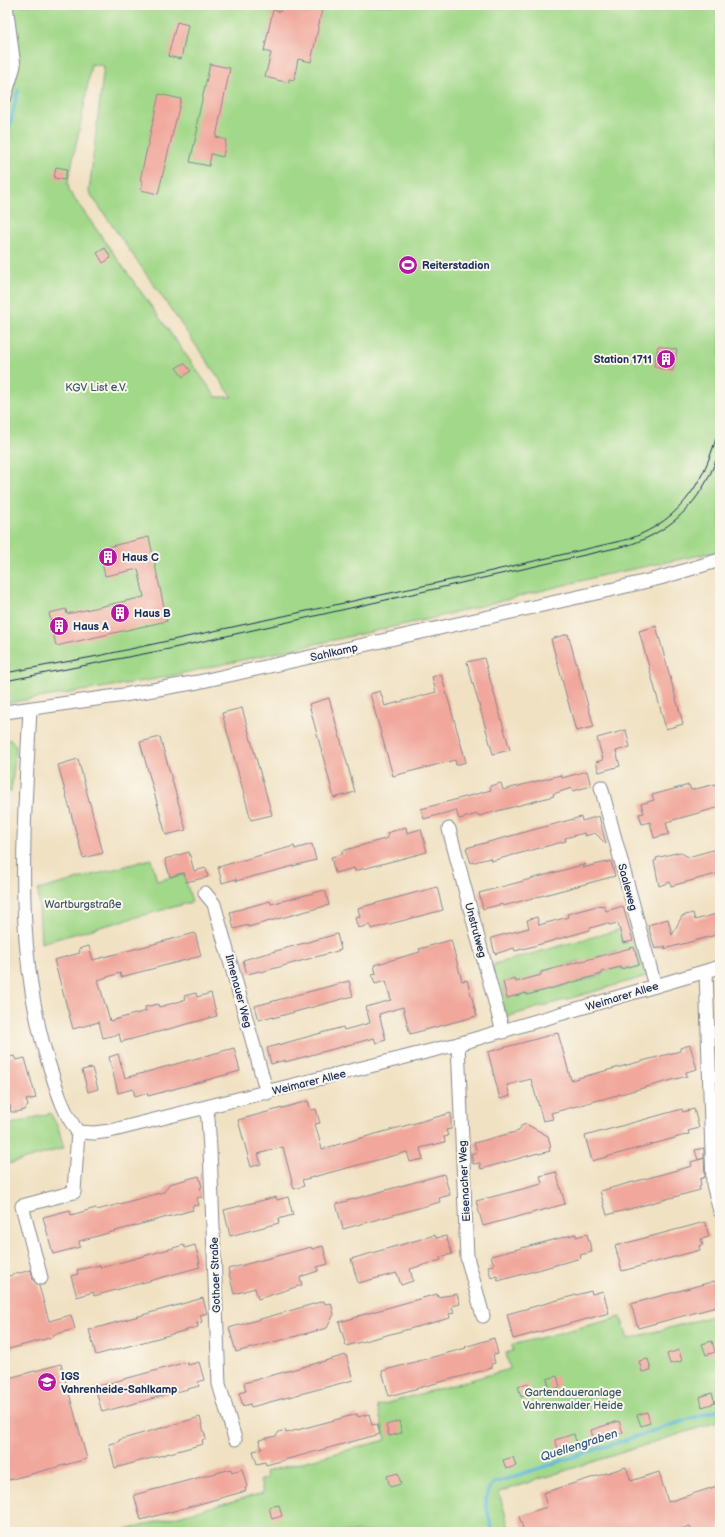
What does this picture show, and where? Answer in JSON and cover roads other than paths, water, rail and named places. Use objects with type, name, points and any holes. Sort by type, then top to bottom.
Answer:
[{"type":"street","points":[[5,96],[14,66],[6,5]]},
{"type":"street","name":"Sahlkamp","points":[[5,712],[124,695],[198,682],[660,578],[720,560]]},
{"type":"street","name":"Sahlkamp","points":[[660,578],[720,569]]},
{"type":"street","points":[[30,709],[24,824],[23,910],[31,991],[40,1038],[49,1066],[69,1121],[78,1132],[74,1192],[22,1206],[41,1278]]},
{"type":"street","name":"Saaleweg","points":[[601,787],[655,986]]},
{"type":"street","name":"Unstrutweg","points":[[450,829],[503,1032]]},
{"type":"street","name":"Ilmenauer Weg","points":[[205,893],[214,904],[267,1093]]},
{"type":"street","name":"Weimarer Allee","points":[[78,1132],[94,1133],[110,1131],[267,1093],[458,1044],[720,967]]},
{"type":"street","points":[[706,972],[713,1184],[720,1211]]},
{"type":"street","name":"Eisenacher Weg","points":[[458,1044],[468,1257],[483,1316]]},
{"type":"street","name":"Gothaer Straße","points":[[206,1108],[210,1149],[220,1384],[235,1439]]},
{"type":"waterway","points":[[5,146],[18,90]]},
{"type":"waterway","name":"Quellengraben","points":[[493,1532],[486,1506],[486,1500],[489,1488],[494,1483],[720,1409]]},
{"type":"tram line","points":[[5,673],[98,656],[483,573],[629,539],[648,531],[664,520],[690,495],[708,462],[720,424]]},
{"type":"tram line","points":[[5,681],[169,649],[629,545],[662,530],[687,508],[698,496],[707,481],[720,448]]},
{"type":"place","name":"Reiterstadion","points":[[408,265]]},
{"type":"place","name":"Station 1711","points":[[666,359]]},
{"type":"place","name":"Haus C","points":[[108,557]]},
{"type":"place","name":"Haus B","points":[[120,613]]},
{"type":"place","name":"Haus A","points":[[59,626]]},
{"type":"place","name":"IGS Vahrenheide-Sahlkamp","points":[[47,1382]]},
{"type":"park label","name":"KGV List e.V.","points":[[96,387]]},
{"type":"park label","name":"Wartburgstraße","points":[[83,904]]},
{"type":"park label","name":"Gartendaueranlage Vahrenwalder Heide","points":[[573,1398]]}]
